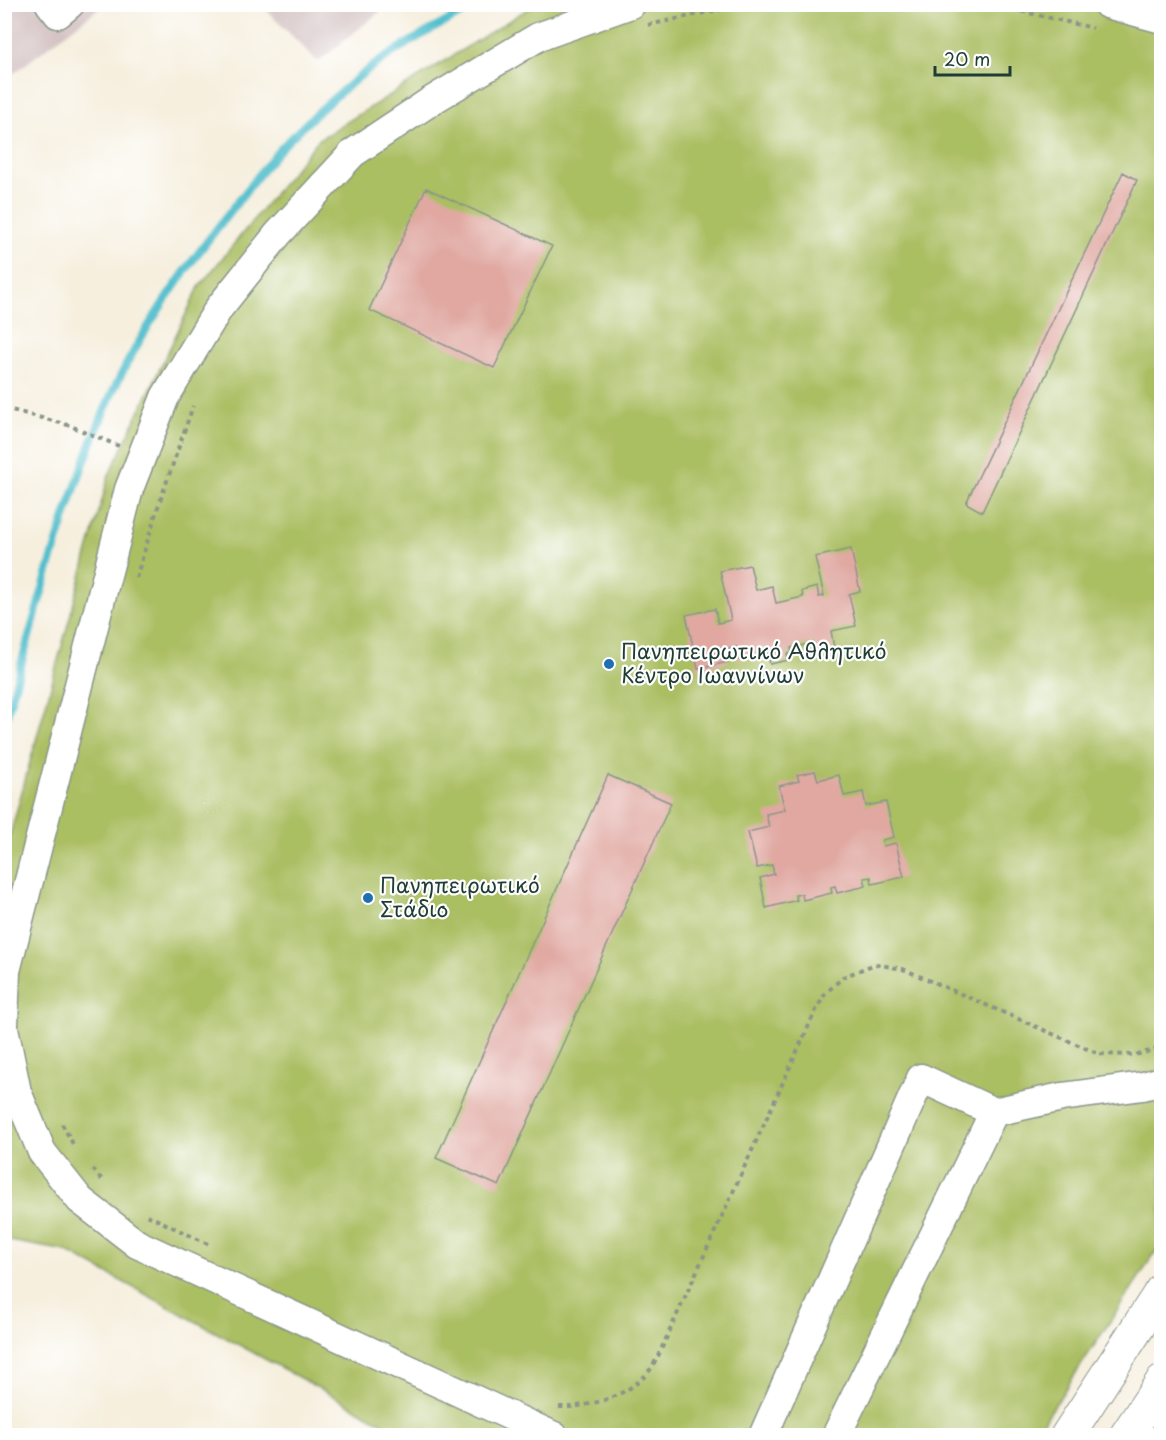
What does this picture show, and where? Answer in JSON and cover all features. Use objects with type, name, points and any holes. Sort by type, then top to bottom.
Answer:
[{"type":"main road","points":[[1067,1436],[1161,1290]]},
{"type":"main road","points":[[1126,1436],[1161,1382]]},
{"type":"lane","points":[[50,4],[58,14],[70,4]]},
{"type":"lane","points":[[554,1436],[137,1244],[80,1200],[42,1152],[17,1092],[4,1026],[6,971],[129,489],[165,397],[219,308],[278,234],[353,153],[431,101],[538,38],[635,16]]},
{"type":"lane","points":[[1101,16],[1161,19]]},
{"type":"lane","points":[[763,1436],[921,1078],[994,1112],[1062,1097],[1143,1086],[1161,1081]]},
{"type":"lane","points":[[836,1436],[994,1112]]},
{"type":"path","points":[[635,16],[747,4]]},
{"type":"path","points":[[977,4],[1016,10],[1101,16]]},
{"type":"path","points":[[133,589],[178,447],[196,401]]},
{"type":"path","points":[[4,408],[68,425],[129,450]]},
{"type":"path","points":[[558,1407],[577,1408],[603,1400],[626,1391],[646,1375],[660,1352],[815,1012],[825,994],[843,977],[875,964],[903,969],[1099,1054],[1135,1055],[1161,1047]]},
{"type":"path","points":[[60,1121],[78,1151]]},
{"type":"path","points":[[86,1161],[110,1187]]},
{"type":"path","points":[[137,1211],[213,1247]]},
{"type":"shaded area","points":[[5,5],[103,5],[5,80]]},
{"type":"shaded area","points":[[261,5],[388,5],[318,62]]},
{"type":"green space","name":"Πανηπειρωτικό Αθλητικό Κέντρο Ιωαννίνων","points":[[534,5],[1161,5],[1161,1244],[1035,1435],[405,1435],[66,1251],[5,1240],[5,853],[109,475],[199,287],[318,140]]},
{"type":"building","points":[[1123,172],[1137,180],[982,512],[966,503]]},
{"type":"building","points":[[426,188],[552,246],[494,368],[369,310]]},
{"type":"building","points":[[851,549],[860,591],[849,594],[856,626],[831,631],[834,648],[815,652],[813,643],[791,648],[792,653],[787,654],[789,660],[770,664],[768,654],[739,660],[736,647],[725,650],[728,662],[698,669],[686,615],[715,609],[718,623],[731,620],[720,571],[750,565],[756,590],[772,586],[776,603],[803,597],[802,591],[817,587],[819,597],[824,596],[815,557]]},
{"type":"building","points":[[815,771],[818,780],[839,775],[844,796],[863,792],[866,806],[886,802],[894,837],[882,840],[883,846],[896,843],[904,877],[872,884],[871,877],[864,878],[866,886],[837,893],[835,886],[831,887],[832,893],[803,900],[802,894],[795,895],[797,900],[766,908],[760,878],[774,874],[772,865],[757,868],[748,832],[769,827],[766,814],[785,810],[779,786],[799,781],[797,775]]},
{"type":"building","points":[[608,775],[671,803],[499,1186],[436,1158]]},
{"type":"waterway","points":[[4,725],[49,568],[88,452],[115,386],[161,306],[196,256],[265,168],[285,144],[329,102],[388,56],[426,32],[479,4]]},
{"type":"place","name":"Πανηπειρωτικό Αθλητικό Κέντρο Ιωαννίνων","points":[[609,664]]},
{"type":"place","name":"Πανηπειρωτικό Στάδιο","points":[[368,898]]}]
